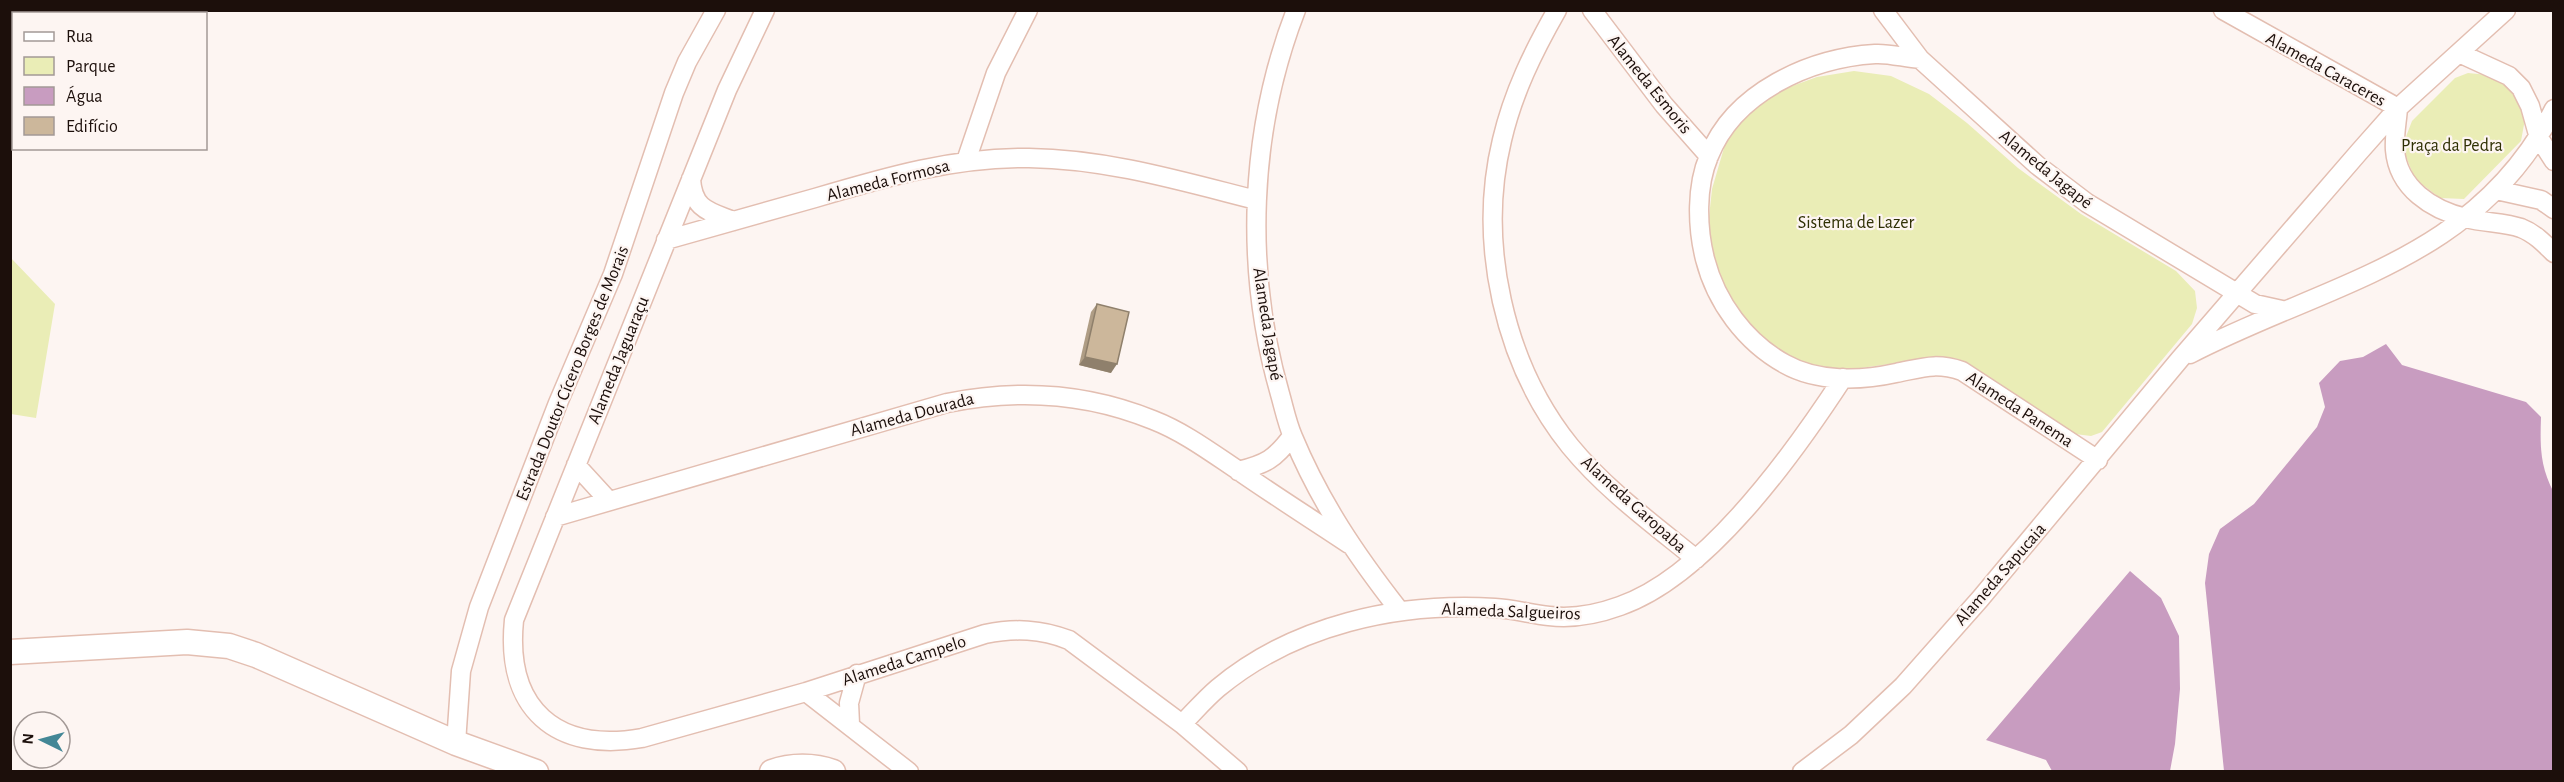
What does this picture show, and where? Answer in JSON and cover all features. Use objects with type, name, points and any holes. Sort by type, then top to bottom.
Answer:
[{"type":"street","name":"Estrada Doutor Cícero Borges de Morais","points":[[456,743],[461,671],[479,607],[554,414],[613,274],[674,93],[691,54],[716,10]]},
{"type":"street","name":"Alameda Jaguaraçu","points":[[537,714],[522,690],[513,665],[514,620],[727,90],[765,10]]},
{"type":"street","points":[[966,162],[996,73],[1028,10]]},
{"type":"street","name":"Alameda Jagapé","points":[[1296,10],[1286,36],[1271,94],[1260,158],[1256,200],[1263,315],[1272,366],[1292,436],[1329,513],[1349,544],[1399,610]]},
{"type":"street","name":"Alameda Garopaba","points":[[1557,10],[1532,54],[1515,94],[1501,142],[1493,212],[1494,251],[1503,306],[1518,354],[1541,402],[1570,446],[1601,479],[1696,559]]},
{"type":"street","name":"Alameda Esmoris","points":[[1592,10],[1664,105],[1708,156]]},
{"type":"street","name":"Alameda Jagapé","points":[[1883,10],[1920,60],[2037,165],[2087,203],[2255,304],[2282,310]]},
{"type":"street","name":"Alameda Caraceres","points":[[2223,10],[2398,108]]},
{"type":"street","points":[[2506,10],[2398,108],[2395,149],[2407,184],[2439,210],[2466,218],[2522,228],[2539,238],[2553,253]]},
{"type":"street","points":[[2459,52],[2509,76],[2521,88],[2530,106],[2539,138],[2553,161]]},
{"type":"street","name":"Alameda Panema","points":[[1920,60],[1876,54],[1835,60],[1803,70],[1776,83],[1750,101],[1727,124],[1708,156],[1699,211],[1701,241],[1711,283],[1730,315],[1752,340],[1783,363],[1803,373],[1826,378],[1843,378],[1893,374],[1937,364],[1962,370],[2098,460]]},
{"type":"street","name":"Alameda Sapucaia","points":[[1802,771],[1851,735],[1903,686],[2098,460],[2180,359],[2398,108]]},
{"type":"street","points":[[2180,359],[2282,310],[2379,271],[2423,247],[2466,218],[2496,190],[2539,138],[2553,109]]},
{"type":"street","name":"Alameda Formosa","points":[[666,240],[904,172],[966,162],[1028,158],[1090,163],[1147,172],[1256,200]]},
{"type":"street","points":[[691,179],[692,195],[703,208],[733,221]]},
{"type":"street","points":[[2496,190],[2541,200],[2553,209]]},
{"type":"street","name":"Alameda Salgueiros","points":[[1182,724],[1217,689],[1251,665],[1291,644],[1338,624],[1399,610],[1455,606],[1498,608],[1551,617],[1600,612],[1623,605],[1652,590],[1696,559],[1727,529],[1804,437],[1843,378]]},
{"type":"street","name":"Alameda Dourada","points":[[555,517],[947,402],[981,396],[1062,397],[1107,404],[1154,420],[1208,449],[1349,544]]},
{"type":"street","points":[[1238,471],[1269,461],[1279,453],[1292,436]]},
{"type":"street","points":[[576,465],[609,501]]},
{"type":"street","name":"Alameda Campelo","points":[[537,714],[558,730],[585,741],[616,743],[642,738],[806,692],[857,674],[1005,630],[1050,632],[1070,640],[1182,724],[1238,771]]},
{"type":"street","points":[[10,652],[187,642],[229,646],[256,655],[456,743],[536,771]]},
{"type":"street","points":[[850,724],[849,703],[857,674]]},
{"type":"street","points":[[806,692],[909,771]]},
{"type":"street","points":[[772,771],[794,767],[833,771]]},
{"type":"green space","name":"Sistema de Lazer","points":[[1854,71],[1891,76],[1929,94],[1967,123],[2018,168],[2081,214],[2176,271],[2195,291],[2197,308],[2192,324],[2102,432],[2091,436],[2075,434],[1958,359],[1941,357],[1846,370],[1798,362],[1764,342],[1736,312],[1719,279],[1707,236],[1712,189],[1726,141],[1750,112],[1784,89],[1817,77]]},
{"type":"green space","name":"Praça da Pedra","points":[[2468,73],[2488,75],[2514,91],[2525,119],[2521,141],[2464,199],[2440,198],[2415,179],[2402,147],[2412,121],[2455,78]]},
{"type":"green space","points":[[10,257],[55,304],[36,418],[11,414]]},
{"type":"water","points":[[2386,344],[2402,365],[2526,402],[2541,417],[2542,456],[2554,493],[2553,771],[2224,771],[2205,583],[2209,554],[2220,529],[2254,504],[2317,427],[2325,407],[2319,383],[2340,361],[2363,357]]},
{"type":"water","points":[[2130,571],[2161,598],[2179,636],[2180,689],[2170,771],[2052,771],[2046,760],[1986,740]]},
{"type":"building","points":[[1097,304],[1129,312],[1117,364],[1085,357]]}]
